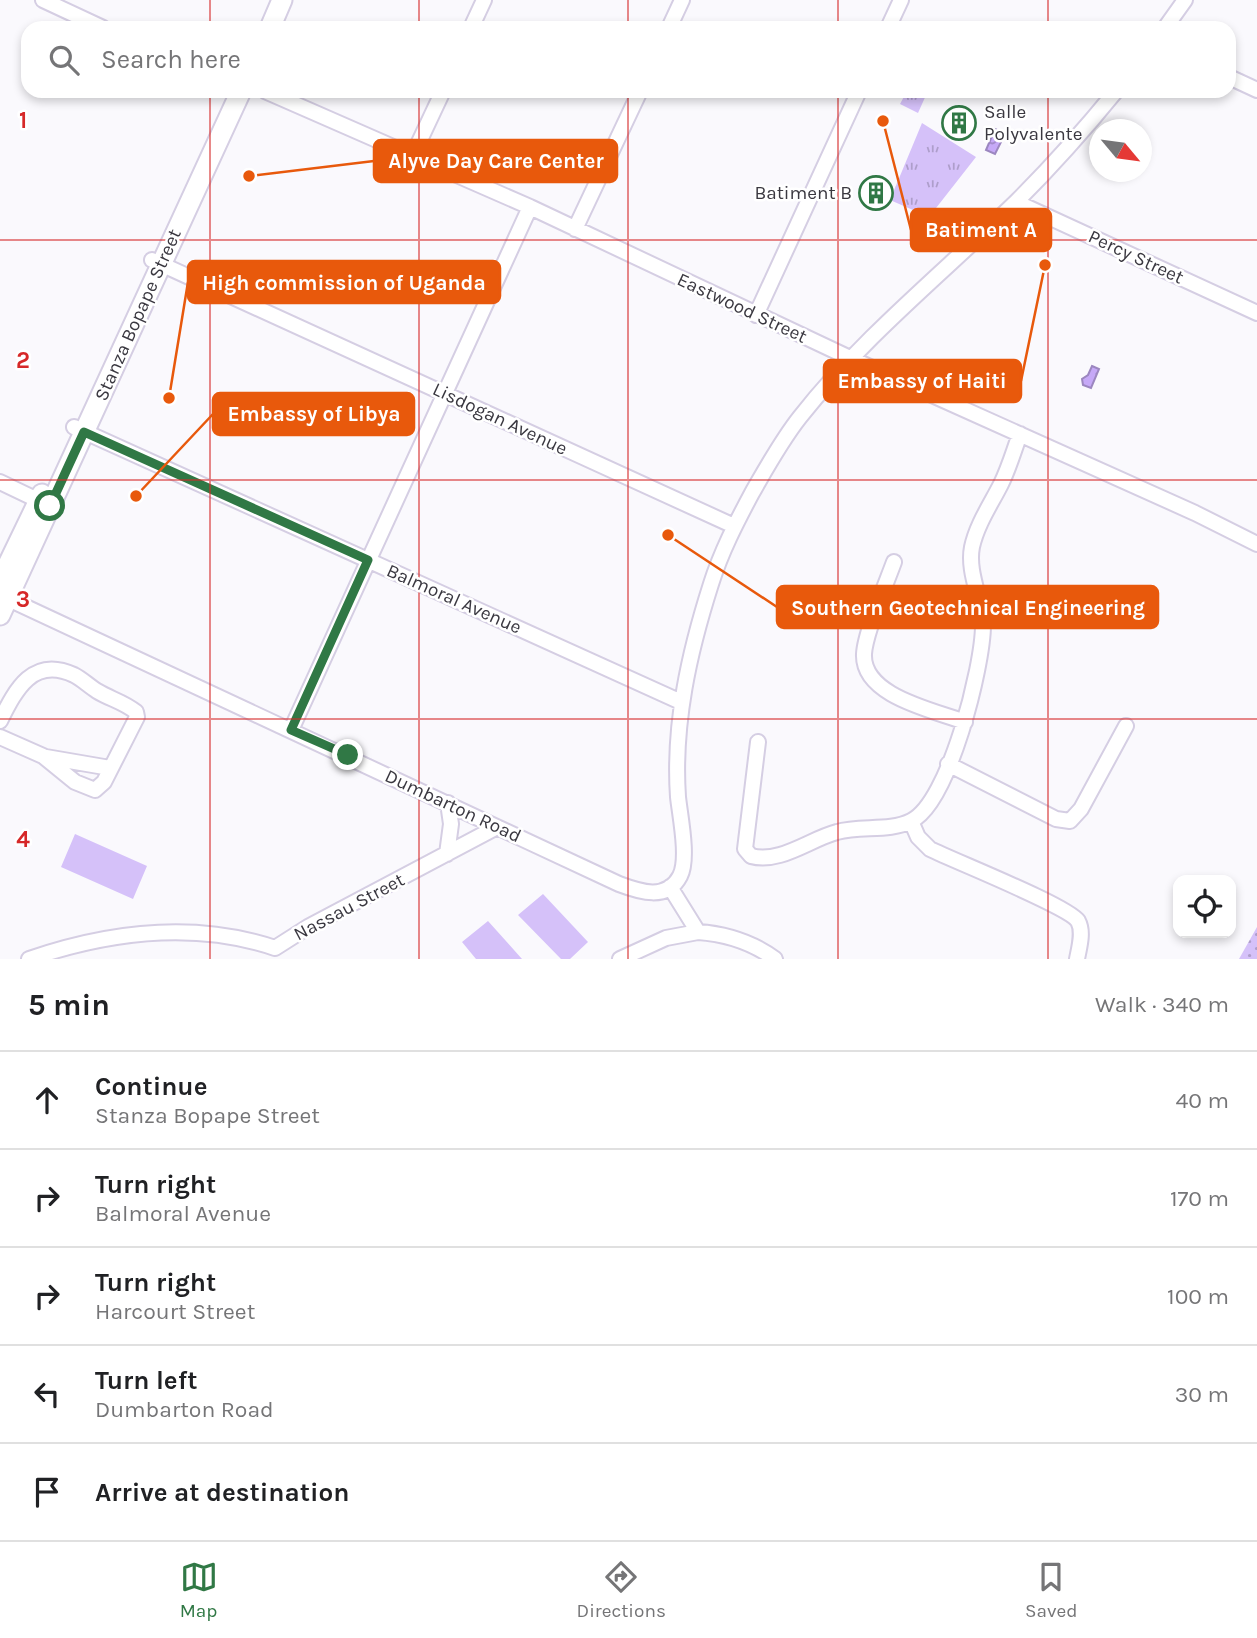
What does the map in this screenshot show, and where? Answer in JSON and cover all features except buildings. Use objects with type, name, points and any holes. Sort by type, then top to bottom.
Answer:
[{"type":"main road","points":[[259,21],[268,0]]},
{"type":"main road","points":[[273,21],[282,0]]},
{"type":"main road","name":"Stanza Bopape Street","points":[[2,597],[233,98]]},
{"type":"street","points":[[43,0],[88,21]]},
{"type":"street","points":[[474,21],[484,0]]},
{"type":"street","points":[[672,21],[682,0]]},
{"type":"street","points":[[891,21],[901,0]]},
{"type":"street","points":[[1170,21],[1185,0]]},
{"type":"street","points":[[1236,80],[1257,90]]},
{"type":"street","name":"Eastwood Street","points":[[281,98],[530,207],[756,315],[1195,513],[1257,544]]},
{"type":"street","points":[[413,155],[440,98]]},
{"type":"street","points":[[575,229],[637,98]]},
{"type":"street","points":[[756,315],[856,98]]},
{"type":"street","points":[[698,932],[670,887],[678,879],[683,867],[677,764],[681,702],[711,584],[734,526],[773,456],[799,419],[852,359],[1059,158],[1110,98]]},
{"type":"street","name":"Percy Street","points":[[1016,202],[1257,313]]},
{"type":"street","points":[[291,730],[530,207]]},
{"type":"street","name":"Lisdogan Avenue","points":[[156,262],[734,526]]},
{"type":"street","name":"Balmoral Avenue","points":[[79,430],[681,702]]},
{"type":"street","points":[[758,742],[746,835],[746,849],[751,856],[767,858],[784,854],[846,829],[899,825],[911,821],[928,806],[965,722],[981,652],[983,624],[971,564],[972,547],[1003,481],[1020,434]]},
{"type":"street","points":[[0,482],[44,503]]},
{"type":"street","points":[[894,562],[864,650],[868,674],[890,693],[965,722]]},
{"type":"street","name":"Dumbarton Road","points":[[2,597],[636,890],[649,893],[670,887]]},
{"type":"street","points":[[0,720],[19,688],[34,673],[53,670],[76,676],[136,712],[134,725],[104,782],[98,788],[89,789],[75,782],[43,756]]},
{"type":"street","points":[[948,764],[1056,818],[1070,821],[1081,809],[1126,726]]},
{"type":"street","points":[[0,737],[43,756],[110,768]]},
{"type":"street","points":[[447,854],[451,824],[448,803]]},
{"type":"street","points":[[911,821],[918,836],[930,849],[1054,905],[1074,917],[1080,930],[1077,959]]},
{"type":"street","name":"Nassau Street","points":[[29,959],[136,934],[180,931],[250,939],[274,953],[309,927],[497,827]]},
{"type":"street","points":[[620,959],[666,938],[698,932],[717,933],[743,941],[775,959]]},
{"type":"green space","points":[[903,98],[925,98],[918,113],[900,104]]},
{"type":"green space","points":[[922,123],[976,157],[929,217],[890,200]]},
{"type":"green space","points":[[75,834],[147,866],[133,899],[61,867]]},
{"type":"green space","points":[[543,894],[588,942],[570,959],[561,959],[518,915]]},
{"type":"green space","points":[[488,921],[522,959],[476,959],[462,942]]},
{"type":"green space","points":[[1257,927],[1257,959],[1239,959]]},
{"type":"water","points":[[995,129],[1005,134],[995,154],[986,150]]},
{"type":"water","points":[[1092,366],[1099,369],[1091,388],[1083,385],[1082,379],[1088,375]]},
{"type":"place","name":"Batiment A","points":[[883,121]]},
{"type":"place","name":"Salle Polyvalente","points":[[959,123]]},
{"type":"place","name":"Alyve Day Care Center","points":[[249,176]]},
{"type":"place","name":"Batiment B","points":[[876,193]]},
{"type":"place","name":"Embassy of Haiti","points":[[1045,265]]},
{"type":"place","name":"High commission of Uganda","points":[[169,398]]},
{"type":"place","name":"Embassy of Libya","points":[[136,496]]},
{"type":"place","name":"Southern Geotechnical Engineering","points":[[668,535]]},
{"type":"route","points":[[50,506],[84,432],[368,560],[291,730],[348,755]]}]
